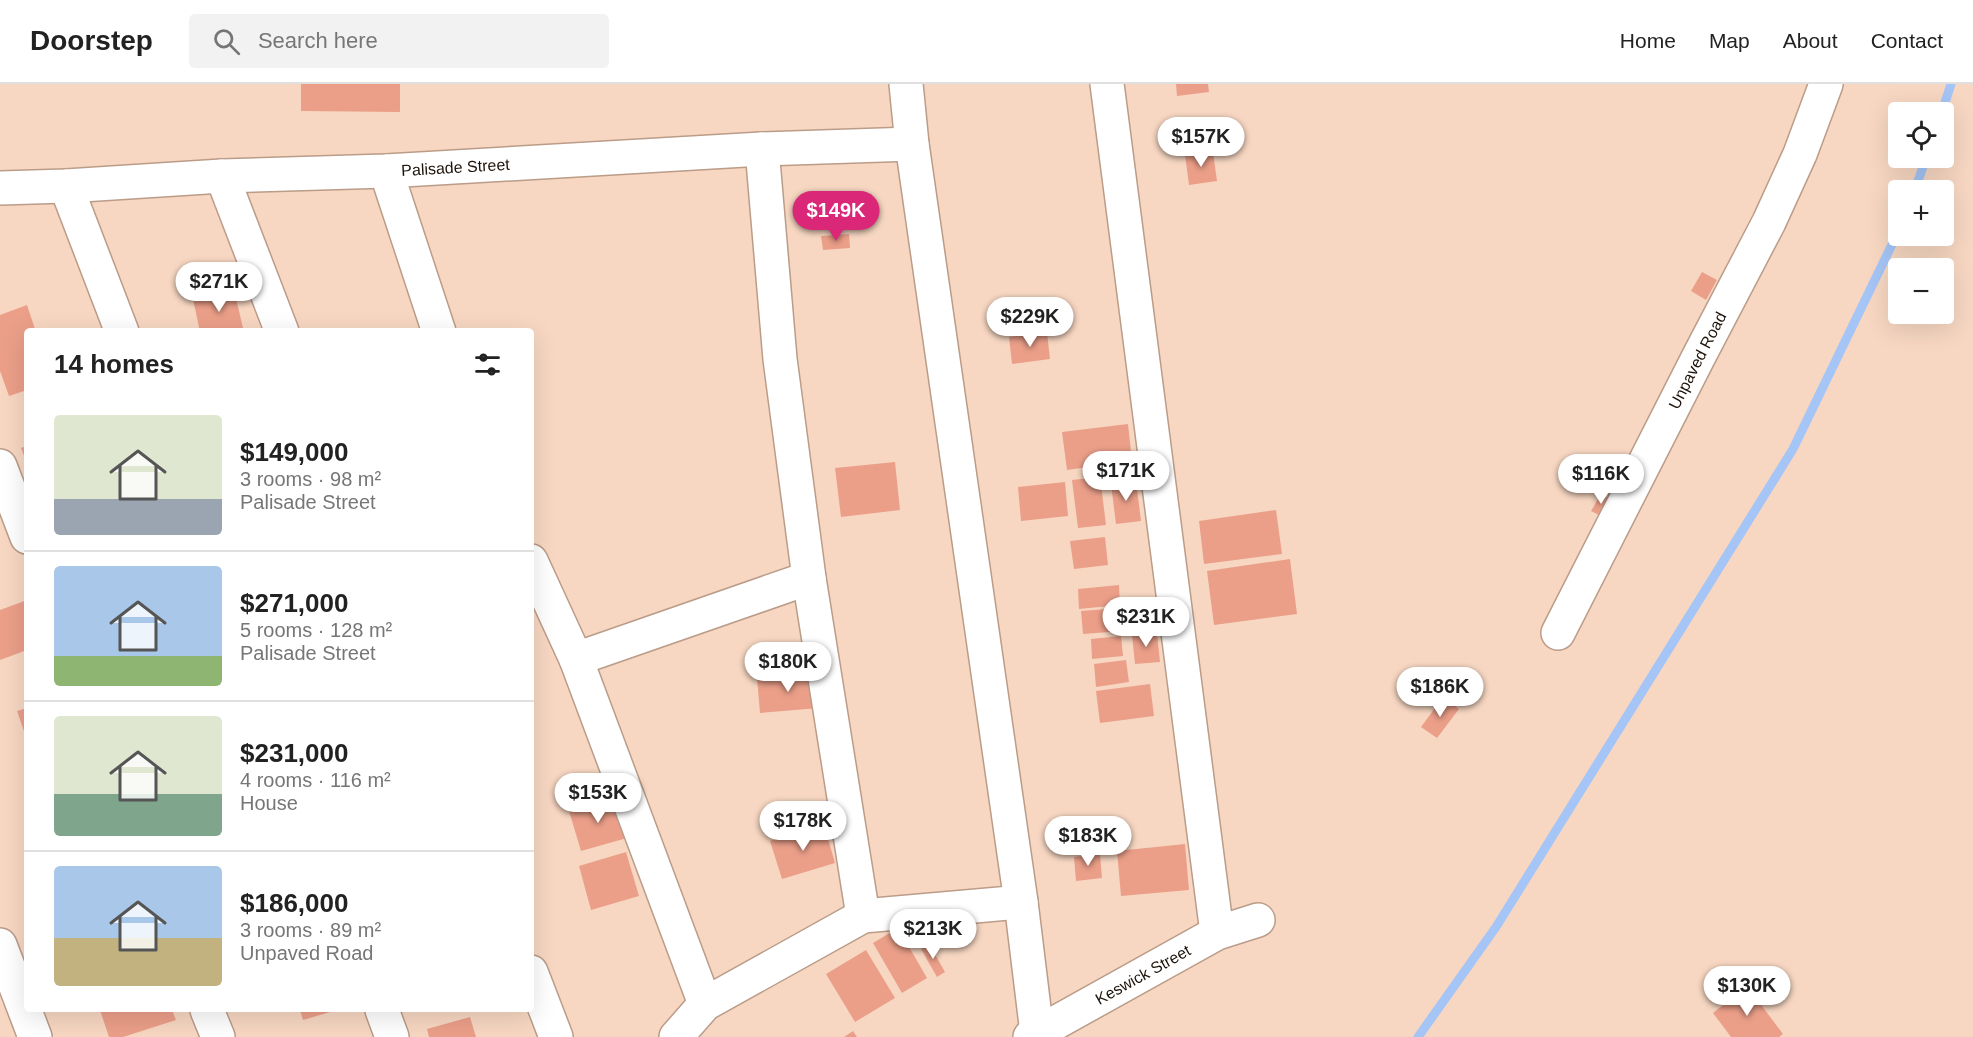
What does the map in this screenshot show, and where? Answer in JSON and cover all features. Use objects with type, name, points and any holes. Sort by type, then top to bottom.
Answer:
[{"type":"street","points":[[906,84],[912,144],[1021,902],[1033,1035]]},
{"type":"street","points":[[1107,84],[1217,933]]},
{"type":"street","name":"Unpaved Road","points":[[1558,633],[1769,222],[1800,154],[1826,84]]},
{"type":"street","name":"Palisade Street","points":[[0,188],[222,176],[386,171],[762,149],[912,144]]},
{"type":"street","points":[[762,149],[780,359],[809,578],[863,916]]},
{"type":"street","points":[[386,171],[438,328]]},
{"type":"street","points":[[222,176],[280,328]]},
{"type":"street","points":[[66,186],[120,328]]},
{"type":"street","points":[[0,466],[24,529]]},
{"type":"street","points":[[534,567],[576,658],[705,1004]]},
{"type":"street","points":[[576,658],[809,578]]},
{"type":"street","points":[[675,1037],[705,1004],[863,916],[1021,902]]},
{"type":"street","name":"Keswick Street","points":[[1033,1035],[1217,933],[1258,920]]},
{"type":"street","points":[[0,945],[24,1008]]},
{"type":"street","points":[[534,980],[556,1037]]},
{"type":"street","points":[[25,1012],[35,1037]]},
{"type":"street","points":[[208,1012],[218,1037]]},
{"type":"street","points":[[383,1012],[392,1037]]},
{"type":"building","points":[[301,84],[400,84],[400,112],[301,111]]},
{"type":"building","points":[[1176,84],[1208,84],[1209,92],[1177,96]]},
{"type":"building","points":[[1213,152],[1217,181],[1189,185],[1185,155]]},
{"type":"building","points":[[855,193],[857,215],[818,218],[816,197]]},
{"type":"building","points":[[849,234],[850,248],[823,250],[821,236]]},
{"type":"building","points":[[1702,272],[1717,280],[1706,300],[1691,291]]},
{"type":"building","points":[[234,290],[243,328],[199,328],[193,299]]},
{"type":"building","points":[[27,305],[35,328],[24,328],[24,391],[9,396],[0,371],[0,315]]},
{"type":"building","points":[[1047,332],[1050,359],[1012,364],[1009,337]]},
{"type":"building","points":[[1128,424],[1132,461],[1067,470],[1062,432]]},
{"type":"building","points":[[895,462],[900,510],[841,517],[835,468]]},
{"type":"building","points":[[1100,477],[1106,525],[1078,528],[1072,480]]},
{"type":"building","points":[[1136,481],[1141,521],[1116,524],[1111,484]]},
{"type":"building","points":[[1065,482],[1068,516],[1021,521],[1018,487]]},
{"type":"building","points":[[1601,494],[1610,499],[1601,516],[1591,511]]},
{"type":"building","points":[[1276,510],[1282,554],[1204,564],[1199,521]]},
{"type":"building","points":[[1105,537],[1108,565],[1074,569],[1070,541]]},
{"type":"building","points":[[1290,559],[1297,614],[1214,625],[1207,571]]},
{"type":"building","points":[[1119,585],[1120,605],[1079,609],[1078,589]]},
{"type":"building","points":[[24,601],[24,651],[0,660],[0,610]]},
{"type":"building","points":[[1134,607],[1136,630],[1083,634],[1081,611]]},
{"type":"building","points":[[1157,633],[1160,662],[1135,664],[1132,635]]},
{"type":"building","points":[[1121,636],[1123,656],[1092,659],[1091,639]]},
{"type":"building","points":[[1126,660],[1129,682],[1096,687],[1094,664]]},
{"type":"building","points":[[816,673],[819,708],[760,713],[757,678]]},
{"type":"building","points":[[1150,684],[1154,716],[1100,723],[1096,691]]},
{"type":"building","points":[[1443,697],[1459,709],[1437,738],[1421,727]]},
{"type":"building","points":[[24,709],[24,731],[17,711]]},
{"type":"building","points":[[617,798],[627,838],[581,851],[569,811]]},
{"type":"building","points":[[824,825],[835,863],[782,879],[770,841]]},
{"type":"building","points":[[1185,844],[1189,890],[1121,896],[1117,851]]},
{"type":"building","points":[[626,852],[639,896],[591,910],[579,866]]},
{"type":"building","points":[[1100,854],[1102,878],[1076,881],[1074,857]]},
{"type":"building","points":[[898,928],[927,978],[902,993],[873,943]]},
{"type":"building","points":[[929,944],[945,972],[937,977],[921,949]]},
{"type":"building","points":[[866,950],[895,998],[855,1022],[826,974]]},
{"type":"building","points":[[1747,986],[1783,1034],[1779,1037],[1731,1037],[1713,1013]]},
{"type":"building","points":[[101,1012],[173,1012],[176,1020],[123,1037],[109,1037]]},
{"type":"building","points":[[301,1012],[330,1012],[303,1020]]},
{"type":"building","points":[[470,1017],[476,1037],[429,1037],[427,1029]]},
{"type":"building","points":[[853,1031],[857,1037],[844,1037]]},
{"type":"waterway","points":[[1945,102],[1951,84]]},
{"type":"waterway","points":[[1918,180],[1923,168]]},
{"type":"waterway","points":[[1418,1037],[1496,927],[1793,449],[1891,246]]}]
